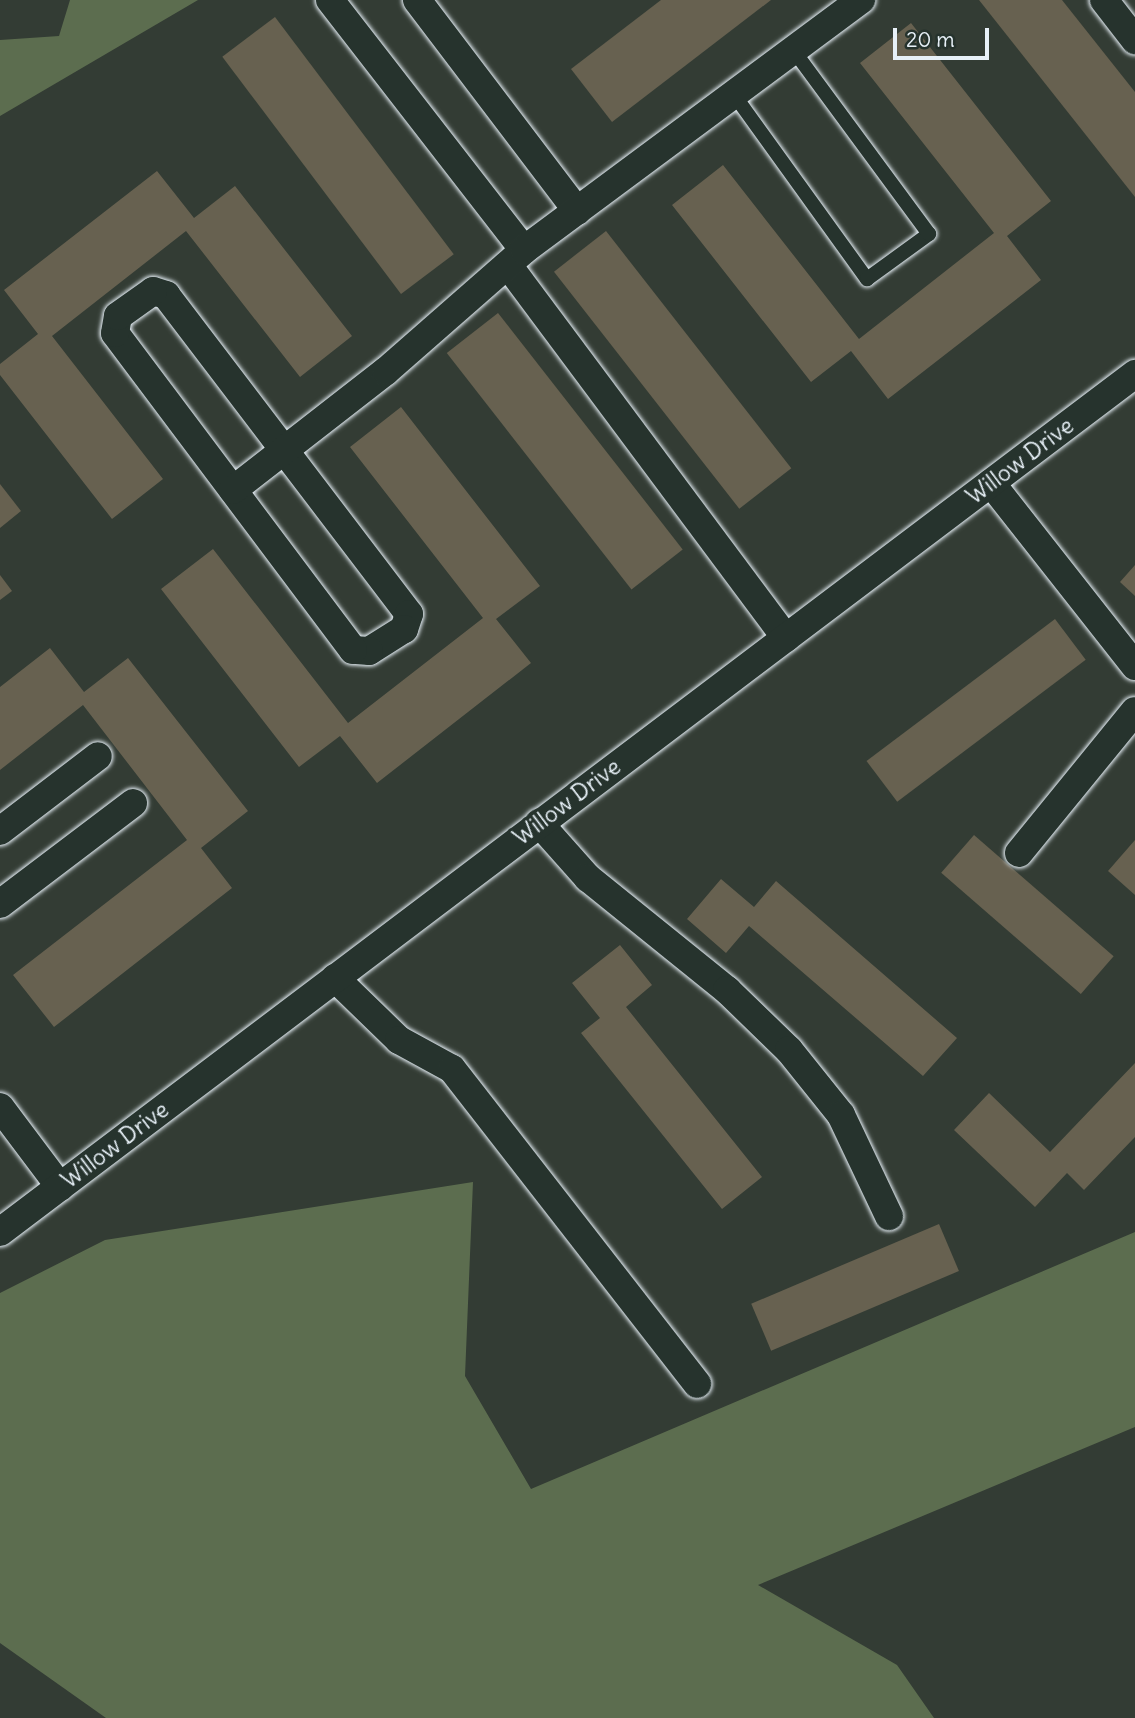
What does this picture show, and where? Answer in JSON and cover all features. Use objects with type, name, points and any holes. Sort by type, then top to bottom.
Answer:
[{"type":"street","points":[[330,0],[786,638]]},
{"type":"street","points":[[416,0],[577,211]]},
{"type":"street","points":[[233,490],[516,258],[861,0]]},
{"type":"street","points":[[1104,0],[1135,40]]},
{"type":"street","points":[[153,292],[166,295],[409,614],[404,629],[369,651],[353,650],[233,490],[115,333],[118,316],[153,292]]},
{"type":"street","name":"Willow Drive","points":[[0,1232],[1135,374]]},
{"type":"street","points":[[991,483],[1135,666]]},
{"type":"street","points":[[1019,853],[1135,711]]},
{"type":"street","points":[[0,831],[98,756]]},
{"type":"street","points":[[0,904],[133,803]]},
{"type":"street","points":[[539,823],[588,878],[727,990],[789,1050],[841,1115],[889,1216]]},
{"type":"street","points":[[335,978],[373,1020],[452,1069],[697,1384]]},
{"type":"street","points":[[0,1107],[60,1187]]},
{"type":"lane","points":[[734,96],[867,279],[929,234],[794,51]]},
{"type":"green space","points":[[70,0],[198,0],[0,116],[0,40],[59,36]]},
{"type":"green space","points":[[473,1182],[465,1376],[531,1489],[1135,1232],[1135,1427],[758,1585],[897,1665],[934,1718],[106,1718],[0,1643],[0,1293],[105,1240]]},
{"type":"building","points":[[661,0],[771,0],[612,122],[571,69]]},
{"type":"building","points":[[979,0],[1062,0],[1135,92],[1135,197]]},
{"type":"building","points":[[275,17],[454,254],[401,294],[222,57]]},
{"type":"building","points":[[911,23],[1051,201],[1007,236],[1041,280],[888,399],[851,351],[811,382],[672,205],[723,165],[859,339],[994,233],[860,63]]},
{"type":"building","points":[[157,171],[194,218],[235,186],[352,336],[300,377],[186,231],[52,336],[163,479],[112,519],[0,375],[0,364],[38,334],[4,290]]},
{"type":"building","points":[[606,231],[791,468],[739,509],[554,272]]},
{"type":"building","points":[[498,313],[683,549],[631,589],[447,353]]},
{"type":"building","points":[[401,407],[540,586],[496,619],[531,663],[377,783],[340,736],[299,767],[161,589],[213,549],[348,723],[483,618],[350,447]]},
{"type":"building","points":[[0,484],[21,511],[0,528]]},
{"type":"building","points":[[1135,565],[1135,596],[1120,582]]},
{"type":"building","points":[[0,575],[12,591],[0,600]]},
{"type":"building","points":[[1055,619],[1086,660],[897,802],[867,761]]},
{"type":"building","points":[[50,648],[84,692],[128,658],[248,811],[201,848],[232,888],[54,1027],[13,975],[187,840],[83,705],[0,770],[0,687]]},
{"type":"building","points":[[974,835],[1114,956],[1081,994],[941,873]]},
{"type":"building","points":[[1135,840],[1135,895],[1108,871]]},
{"type":"building","points":[[721,879],[754,907],[776,881],[957,1038],[923,1076],[749,926],[726,953],[687,919]]},
{"type":"building","points":[[620,945],[652,985],[626,1007],[762,1177],[722,1209],[581,1033],[600,1018],[572,983]]},
{"type":"building","points":[[1135,1063],[1135,1137],[1084,1190],[1067,1173],[1035,1207],[954,1130],[989,1093],[1050,1152]]},
{"type":"building","points":[[939,1224],[959,1271],[771,1351],[751,1304]]}]
